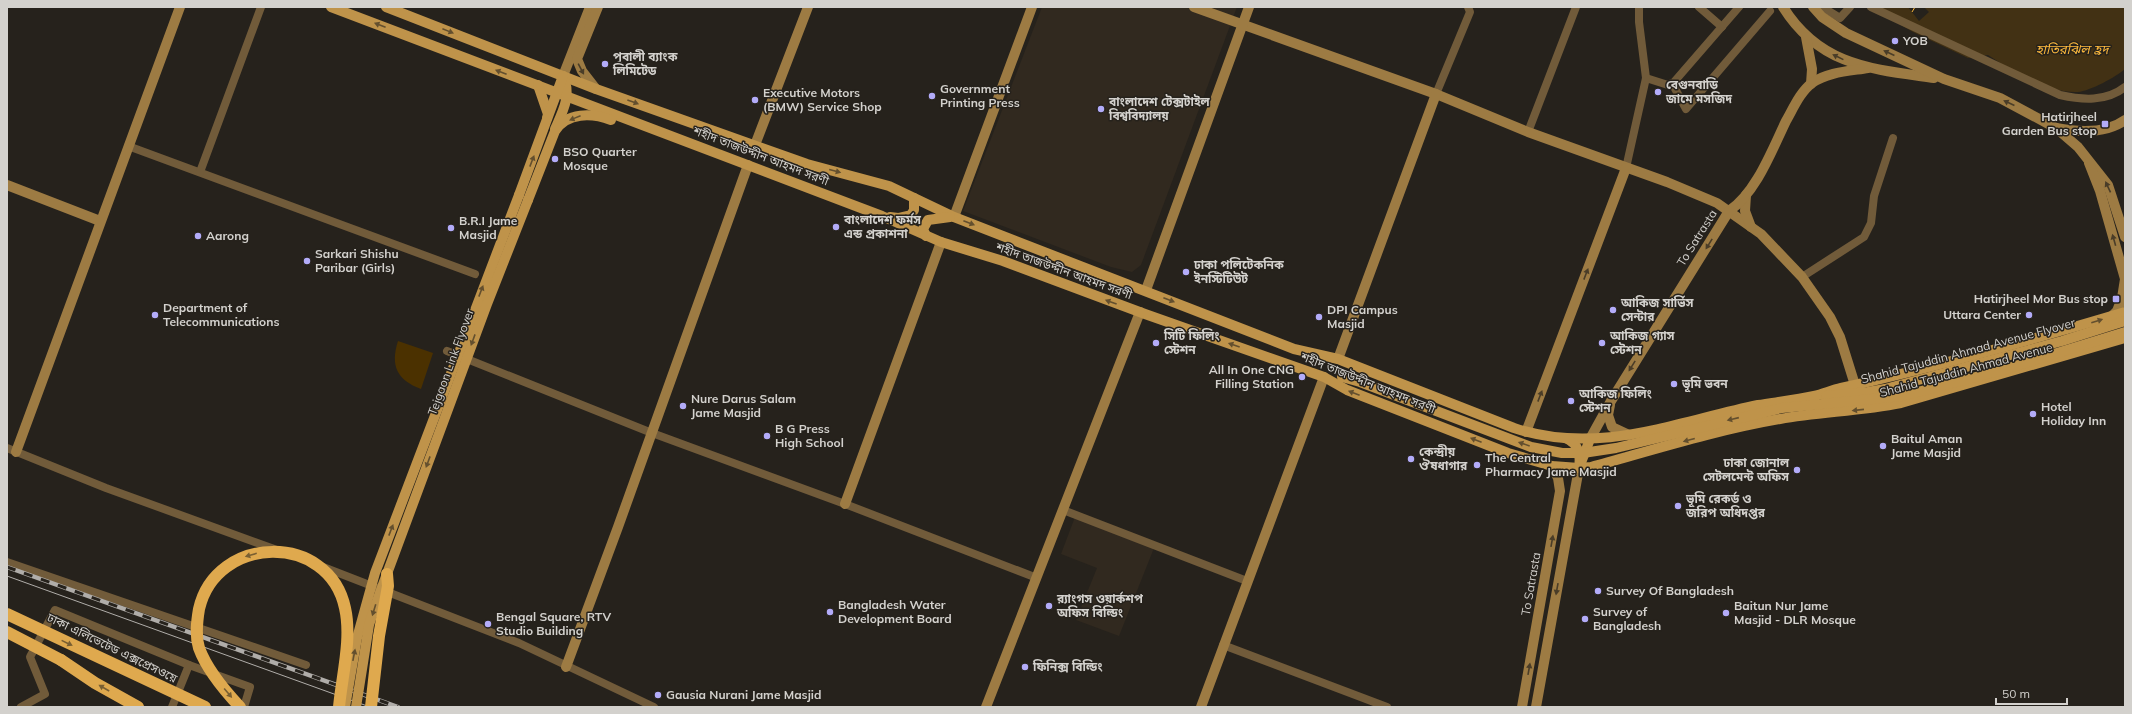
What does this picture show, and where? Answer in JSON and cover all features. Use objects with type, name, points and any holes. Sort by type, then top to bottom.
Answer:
[{"type":"highway","points":[[240,707],[221,685],[203,658],[197,633],[197,618],[206,589],[224,569],[245,557],[269,551],[287,552],[303,557],[326,574],[340,593],[345,606],[348,628],[339,707]]},
{"type":"highway","points":[[371,707],[378,643],[388,586],[387,574]]},
{"type":"highway","name":"ঢাকা এলিভেটেড এক্সপ্রেসওয়ে","points":[[7,614],[205,707]]},
{"type":"highway","points":[[7,632],[61,660],[95,683],[138,707]]},
{"type":"main road","points":[[331,7],[557,93]]},
{"type":"main road","points":[[386,7],[406,11],[431,24],[596,89]]},
{"type":"main road","points":[[424,42],[431,24]]},
{"type":"main road","points":[[545,126],[563,76]]},
{"type":"main road","points":[[563,76],[567,96]]},
{"type":"main road","points":[[524,198],[548,114],[538,86]]},
{"type":"main road","name":"শহীদ তাজউদ্দীন আহমদ সরণী","points":[[596,89],[807,164],[889,186],[954,217],[1146,290],[1294,349],[1338,358],[1526,432],[1565,438]]},
{"type":"main road","name":"শহীদ তাজউদ্দীন আহমদ সরণী","points":[[557,93],[882,216],[941,242],[1003,261],[1140,312],[1324,377],[1347,390],[1508,453],[1552,466],[1578,468]]},
{"type":"main road","name":"Tejgaon Link Flyover","points":[[345,707],[357,638],[375,573],[524,198],[555,131],[567,96]]},
{"type":"main road","points":[[555,131],[560,124],[585,114],[600,116],[641,131],[652,129]]},
{"type":"main road","name":"Tejgaon Link Flyover","points":[[356,707],[369,625],[487,304],[524,198]]},
{"type":"main road","points":[[882,216],[898,218],[911,215],[914,210],[914,198]]},
{"type":"main road","points":[[926,236],[923,229],[928,220],[943,216],[954,217]]},
{"type":"main road","name":"Shahid Tajuddin Ahmad Avenue","points":[[1565,438],[1590,439],[1632,435],[1758,406],[1816,396],[2071,329],[2125,312]]},
{"type":"main road","name":"Shahid Tajuddin Ahmad Avenue Flyover","points":[[1816,396],[1832,396],[1885,389],[2062,341],[2125,321]]},
{"type":"main road","name":"Shahid Tajuddin Ahmad Avenue Flyover","points":[[1324,377],[1342,377],[1360,382],[1531,447],[1562,453],[1583,453],[1616,448],[1782,408],[1902,396],[1999,371],[2125,332]]},
{"type":"main road","name":"Shahid Tajuddin Ahmad Avenue","points":[[1578,468],[1609,462],[1726,430],[1780,418],[1863,410],[1901,403],[2125,338]]},
{"type":"main road","points":[[1539,435],[1546,458],[1552,466]]},
{"type":"main road","points":[[1565,438],[1573,442],[1578,449],[1580,458],[1578,468]]},
{"type":"main road","points":[[1608,438],[1609,462]]},
{"type":"main road","points":[[1578,468],[1590,439]]},
{"type":"street","points":[[180,7],[12,450],[106,488],[366,582],[519,644],[654,707]]},
{"type":"street","points":[[200,172],[261,7]]},
{"type":"street","points":[[563,76],[590,7]]},
{"type":"street","points":[[596,89],[582,71],[577,59],[598,7]]},
{"type":"street","points":[[755,145],[808,7]]},
{"type":"street","points":[[954,217],[1032,7]]},
{"type":"street","points":[[1194,7],[1436,94],[1528,132],[1699,195],[1729,211],[1752,227],[1775,247],[1802,277],[1830,317],[1840,337],[1855,385]]},
{"type":"street","points":[[1146,290],[1249,7]]},
{"type":"street","points":[[1338,358],[1436,94],[1470,12],[1468,7]]},
{"type":"street","points":[[1528,132],[1576,7]]},
{"type":"street","points":[[1526,432],[1626,168],[1646,78],[1639,22],[1639,7]]},
{"type":"street","points":[[1699,7],[1722,27]]},
{"type":"street","points":[[1646,78],[1668,85],[1672,83],[1739,7]]},
{"type":"street","points":[[1783,7],[1806,37],[1831,53],[1868,68],[1944,79]]},
{"type":"street","points":[[1813,7],[1822,17],[1846,33],[1944,79],[2000,98],[2056,128],[2088,159],[2108,185],[2125,237]]},
{"type":"street","points":[[1822,7],[1840,18],[1850,7]]},
{"type":"street","points":[[1871,7],[2060,96],[2079,100],[2101,98],[2118,93],[2125,87]]},
{"type":"street","points":[[1672,83],[1686,109],[1770,11]]},
{"type":"street","points":[[1806,37],[1812,69],[1811,84]]},
{"type":"street","name":"To Satrasta","points":[[1590,439],[1611,401],[1729,211],[1740,203],[1746,195],[1768,159],[1793,108],[1811,84],[1827,76],[1868,68]]},
{"type":"street","points":[[2056,128],[2077,130],[2105,129],[2117,125],[2125,120]]},
{"type":"street","points":[[1802,277],[1864,237],[1871,223],[1874,196],[1893,138]]},
{"type":"street","points":[[128,146],[475,274]]},
{"type":"street","points":[[2088,159],[2100,191],[2125,279],[2122,298],[2117,311],[2112,316]]},
{"type":"street","points":[[566,667],[748,165]]},
{"type":"street","points":[[7,185],[100,221]]},
{"type":"street","points":[[1746,195],[1745,211],[1752,227]]},
{"type":"street","points":[[845,504],[941,242]]},
{"type":"street","points":[[986,707],[1140,312]]},
{"type":"street","points":[[447,351],[652,433],[845,504],[1037,578]]},
{"type":"street","points":[[1201,707],[1324,377]]},
{"type":"street","points":[[1611,401],[1608,415],[1612,427],[1620,432],[1632,435]]},
{"type":"street","points":[[1534,411],[1539,435]]},
{"type":"street","name":"To Satrasta","points":[[1522,707],[1560,491],[1558,478],[1552,466]]},
{"type":"street","points":[[1536,707],[1578,468]]},
{"type":"street","points":[[1063,510],[1247,581]]},
{"type":"street","points":[[7,562],[306,665]]},
{"type":"street","points":[[21,707],[45,694],[30,658],[55,610],[189,665],[250,687],[244,707]]},
{"type":"street","points":[[1223,645],[1387,707]]},
{"type":"street","points":[[172,707],[189,665]]},
{"type":"shaded area","name":"বাংলাদেশ টেক্সটাইল বিশ্ববিদ্যালয়","points":[[1042,7],[1237,7],[1141,265],[1132,272],[1111,267],[963,211]]},
{"type":"shaded area","points":[[398,341],[433,353],[421,389],[406,381],[401,376],[395,365]]},
{"type":"shaded area","points":[[1075,517],[1154,548],[1119,636],[1076,620],[1097,568],[1061,554]]},
{"type":"water","name":"হাতিরঝিল হ্রদ","points":[[1874,7],[2125,7],[2125,69],[2116,76],[2089,89],[2078,92],[2067,92],[2031,80],[1988,55],[1968,58],[1913,32],[1883,15]]},
{"type":"pier","points":[[1908,7],[1924,7],[1929,12],[1919,21]]},
{"type":"ferry route","points":[[1912,12],[1915,7]]},
{"type":"tram line","points":[[7,576],[370,707]]},
{"type":"railway","points":[[7,567],[398,707]]},
{"type":"place","name":"YOB","points":[[1895,41]]},
{"type":"place","name":"পূবালী ব্যাংক লিমিটেড","points":[[605,64]]},
{"type":"place","name":"বেগুনবাড়ি জামে মসজিদ","points":[[1658,92]]},
{"type":"place","name":"Government Printing Press","points":[[932,96]]},
{"type":"place","name":"Executive Motors (BMW) Service Shop","points":[[755,100]]},
{"type":"place","name":"বাংলাদেশ টেক্সটাইল বিশ্ববিদ্যালয়","points":[[1101,109]]},
{"type":"place","name":"Hatirjheel Garden Bus stop","points":[[2105,124]]},
{"type":"place","name":"BSO Quarter Mosque","points":[[555,159]]},
{"type":"place","name":"বাংলাদেশ ফর্মস এন্ড প্রকাশনা","points":[[836,227]]},
{"type":"place","name":"B.R.I Jame Masjid","points":[[451,228]]},
{"type":"place","name":"Aarong","points":[[198,236]]},
{"type":"place","name":"Sarkari Shishu Paribar (Girls)","points":[[307,261]]},
{"type":"place","name":"ঢাকা পলিটেকনিক ইনস্টিটিউট","points":[[1186,272]]},
{"type":"place","name":"Hatirjheel Mor Bus stop","points":[[2116,299]]},
{"type":"place","name":"আকিজ সার্ভিস সেন্টার","points":[[1613,310]]},
{"type":"place","name":"Department of Telecommunications","points":[[155,315]]},
{"type":"place","name":"Uttara Center","points":[[2029,315]]},
{"type":"place","name":"DPI Campus Masjid","points":[[1319,317]]},
{"type":"place","name":"সিটি ফিলিং স্টেশন","points":[[1156,343]]},
{"type":"place","name":"আকিজ গ্যাস স্টেশন","points":[[1602,343]]},
{"type":"place","name":"All In One CNG Filling Station","points":[[1302,377]]},
{"type":"place","name":"ভূমি ভবন","points":[[1674,384]]},
{"type":"place","name":"আকিজ ফিলিং স্টেশন","points":[[1571,401]]},
{"type":"place","name":"Nure Darus Salam Jame Masjid","points":[[683,406]]},
{"type":"place","name":"Hotel Holiday Inn","points":[[2033,414]]},
{"type":"place","name":"B G Press High School","points":[[767,436]]},
{"type":"place","name":"Baitul Aman Jame Masjid","points":[[1883,446]]},
{"type":"place","name":"কেন্দ্রীয় ঔষধাগার","points":[[1411,459]]},
{"type":"place","name":"The Central Pharmacy Jame Masjid","points":[[1477,465]]},
{"type":"place","name":"ঢাকা জোনাল সেটলমেন্ট অফিস","points":[[1797,470]]},
{"type":"place","name":"ভূমি রেকর্ড ও জরিপ অধিদপ্তর","points":[[1678,506]]},
{"type":"place","name":"Survey Of Bangladesh","points":[[1598,591]]},
{"type":"place","name":"র‍্যাংগস ওয়ার্কশপ অফিস বিল্ডিং","points":[[1049,606]]},
{"type":"place","name":"Bangladesh Water Development Board","points":[[830,612]]},
{"type":"place","name":"Baitun Nur Jame Masjid - DLR Mosque","points":[[1726,613]]},
{"type":"place","name":"Survey of Bangladesh","points":[[1585,619]]},
{"type":"place","name":"Bengal Square, RTV Studio Building","points":[[488,624]]},
{"type":"place","name":"ফিনিক্স বিল্ডিং","points":[[1025,667]]},
{"type":"place","name":"Gausia Nurani Jame Masjid","points":[[658,695]]}]
